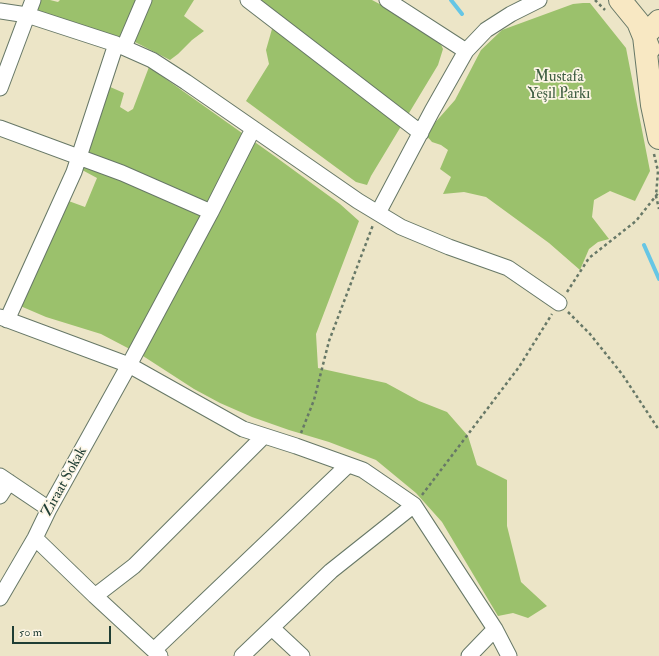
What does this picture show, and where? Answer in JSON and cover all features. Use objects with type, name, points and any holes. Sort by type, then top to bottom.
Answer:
[{"type":"street","points":[[0,88],[33,0]]},
{"type":"street","points":[[144,0],[120,45],[74,172],[4,319],[129,365],[243,429],[363,470],[414,505],[496,629],[509,656]]},
{"type":"street","points":[[248,0],[421,133]]},
{"type":"street","points":[[387,0],[466,51]]},
{"type":"street","points":[[378,213],[466,51],[486,30],[511,14],[539,0]]},
{"type":"street","points":[[620,0],[638,22],[654,34],[659,72]]},
{"type":"street","points":[[0,11],[27,15],[120,45],[152,60],[358,201],[401,227],[449,247],[508,268],[559,303]]},
{"type":"street","points":[[654,34],[652,105],[659,138]]},
{"type":"street","points":[[0,128],[122,173],[211,212]]},
{"type":"street","name":"Ziraat Sokak","points":[[0,598],[129,365],[211,212],[253,129]]},
{"type":"street","points":[[95,596],[134,566],[264,436]]},
{"type":"street","points":[[34,538],[157,653],[348,465]]},
{"type":"street","points":[[0,496],[5,479],[49,509]]},
{"type":"street","points":[[242,656],[331,572],[414,505]]},
{"type":"street","points":[[272,628],[302,656]]},
{"type":"street","points":[[469,656],[496,629]]},
{"type":"path","points":[[658,171],[656,196],[659,209]]},
{"type":"path","points":[[414,505],[519,367],[589,258],[636,222],[659,192]]},
{"type":"path","points":[[296,446],[314,400],[329,341],[378,213]]},
{"type":"path","points":[[559,303],[590,334],[622,374],[659,430]]},
{"type":"green space","points":[[28,0],[50,0],[58,2],[60,0],[194,0],[184,16],[204,31],[170,60],[131,40],[24,9]]},
{"type":"green space","points":[[250,0],[372,0],[419,25],[438,38],[443,49],[438,65],[367,185],[356,182],[246,101],[269,64],[266,50],[272,29],[265,11]]},
{"type":"green space","name":"Mustafa Yeşil Parkı","points":[[590,3],[626,48],[650,171],[635,201],[610,191],[594,200],[592,217],[609,239],[598,242],[589,249],[580,270],[549,243],[486,197],[464,192],[443,194],[451,177],[440,169],[448,150],[441,145],[432,142],[425,134],[455,100],[481,50],[502,30],[573,4]]},
{"type":"green space","points":[[149,67],[340,204],[359,221],[316,334],[318,368],[386,383],[419,401],[447,412],[468,436],[477,465],[507,480],[507,526],[521,582],[547,606],[528,618],[513,613],[498,616],[442,522],[416,493],[376,460],[329,442],[252,417],[220,403],[194,389],[143,356],[101,334],[46,317],[18,305],[23,277],[55,196],[85,207],[97,178],[71,164],[101,83],[124,93],[120,107],[128,112],[133,109]]},
{"type":"waterway","points":[[451,0],[462,14]]},
{"type":"waterway","points":[[644,245],[659,279]]}]
